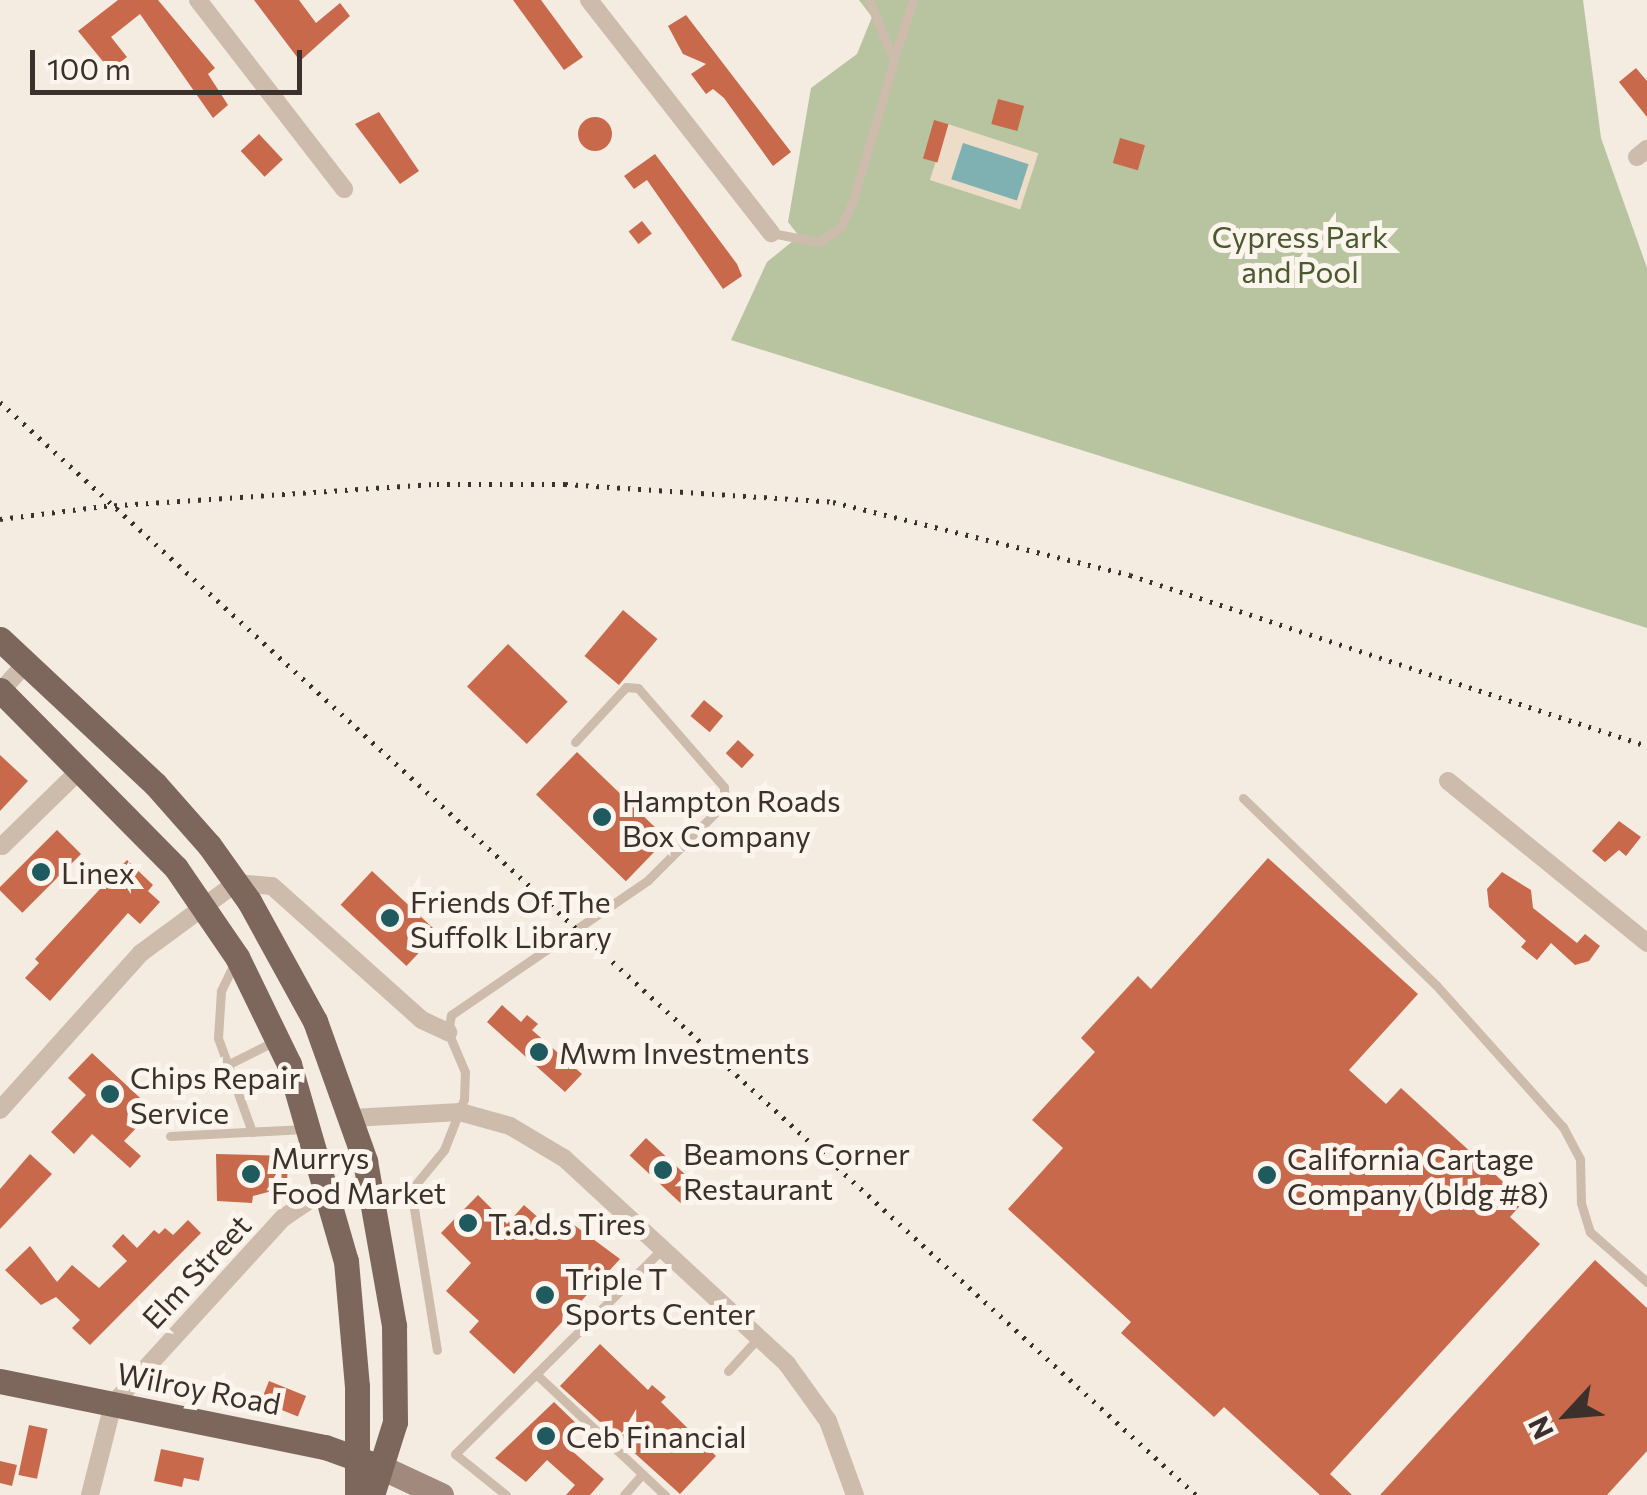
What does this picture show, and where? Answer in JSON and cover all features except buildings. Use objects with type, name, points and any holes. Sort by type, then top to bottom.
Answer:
[{"type":"main road","points":[[0,639],[155,784],[236,883],[316,1021],[352,1118],[390,1286],[397,1377],[395,1422],[372,1495]]},
{"type":"main road","points":[[0,691],[135,820],[203,905],[237,958],[278,1039],[329,1186],[353,1320],[356,1495]]},
{"type":"main road","name":"Wilroy Road","points":[[0,1381],[354,1457],[382,1468]]},
{"type":"main road","points":[[382,1468],[441,1495]]},
{"type":"street","points":[[198,0],[344,189]]},
{"type":"street","points":[[589,0],[770,232]]},
{"type":"street","points":[[0,691],[26,663]]},
{"type":"street","points":[[2,846],[82,768]]},
{"type":"street","points":[[1448,781],[1647,944]]},
{"type":"street","points":[[0,1110],[140,954],[236,883],[272,886],[422,1020],[448,1032]]},
{"type":"street","points":[[352,1118],[460,1112],[510,1126],[551,1149],[760,1335],[821,1408],[855,1495]]},
{"type":"street","name":"Elm Street","points":[[113,1404],[282,1218],[329,1186]]},
{"type":"street","points":[[90,1495],[113,1404]]},
{"type":"lane","points":[[868,0],[894,61]]},
{"type":"lane","points":[[770,232],[819,242],[841,227],[913,0]]},
{"type":"lane","points":[[372,1193],[412,1190],[444,1150],[460,1112],[465,1072],[448,1032],[458,1006],[648,880],[725,803],[724,787],[638,688],[626,687],[574,742]]},
{"type":"lane","points":[[1244,798],[1436,986],[1563,1127],[1580,1159],[1581,1204],[1590,1232],[1647,1282]]},
{"type":"lane","points":[[237,958],[217,1015],[227,1065],[252,1132]]},
{"type":"lane","points":[[227,1065],[278,1039]]},
{"type":"lane","points":[[170,1136],[312,1129]]},
{"type":"lane","points":[[412,1190],[437,1350]]},
{"type":"lane","points":[[506,1495],[455,1454],[664,1247]]},
{"type":"lane","points":[[728,1371],[760,1335]]},
{"type":"lane","points":[[536,1374],[665,1495]]},
{"type":"lane","points":[[624,1495],[642,1474]]},
{"type":"green space","name":"Cypress Park and Pool","points":[[859,0],[1583,0],[1601,138],[1647,268],[1647,628],[731,340],[767,262],[799,236],[788,222],[811,88],[857,54],[872,17]]},
{"type":"shaded area","points":[[948,124],[1038,153],[1020,209],[930,180]]},
{"type":"water","points":[[963,143],[1029,164],[1017,200],[951,179]]},
{"type":"railway","points":[[0,402],[1196,1495]]},
{"type":"railway","points":[[0,519],[104,506],[437,484],[565,484],[833,502],[1130,575],[1647,746]]},
{"type":"place","name":"Hampton Roads Box Company","points":[[602,817]]},
{"type":"place","name":"Linex","points":[[41,872]]},
{"type":"place","name":"Friends Of The Suffolk Library","points":[[390,918]]},
{"type":"place","name":"Mwm Investments","points":[[539,1052]]},
{"type":"place","name":"Chips Repair Service","points":[[110,1094]]},
{"type":"place","name":"Beamons Corner Restaurant","points":[[663,1170]]},
{"type":"place","name":"Murrys Food Market","points":[[251,1174]]},
{"type":"place","name":"California Cartage Company (bldg #8)","points":[[1267,1175]]},
{"type":"place","name":"T.a.d.s Tires","points":[[468,1223]]},
{"type":"place","name":"Triple T Sports Center","points":[[545,1295]]},
{"type":"place","name":"Ceb Financial","points":[[546,1436]]}]
